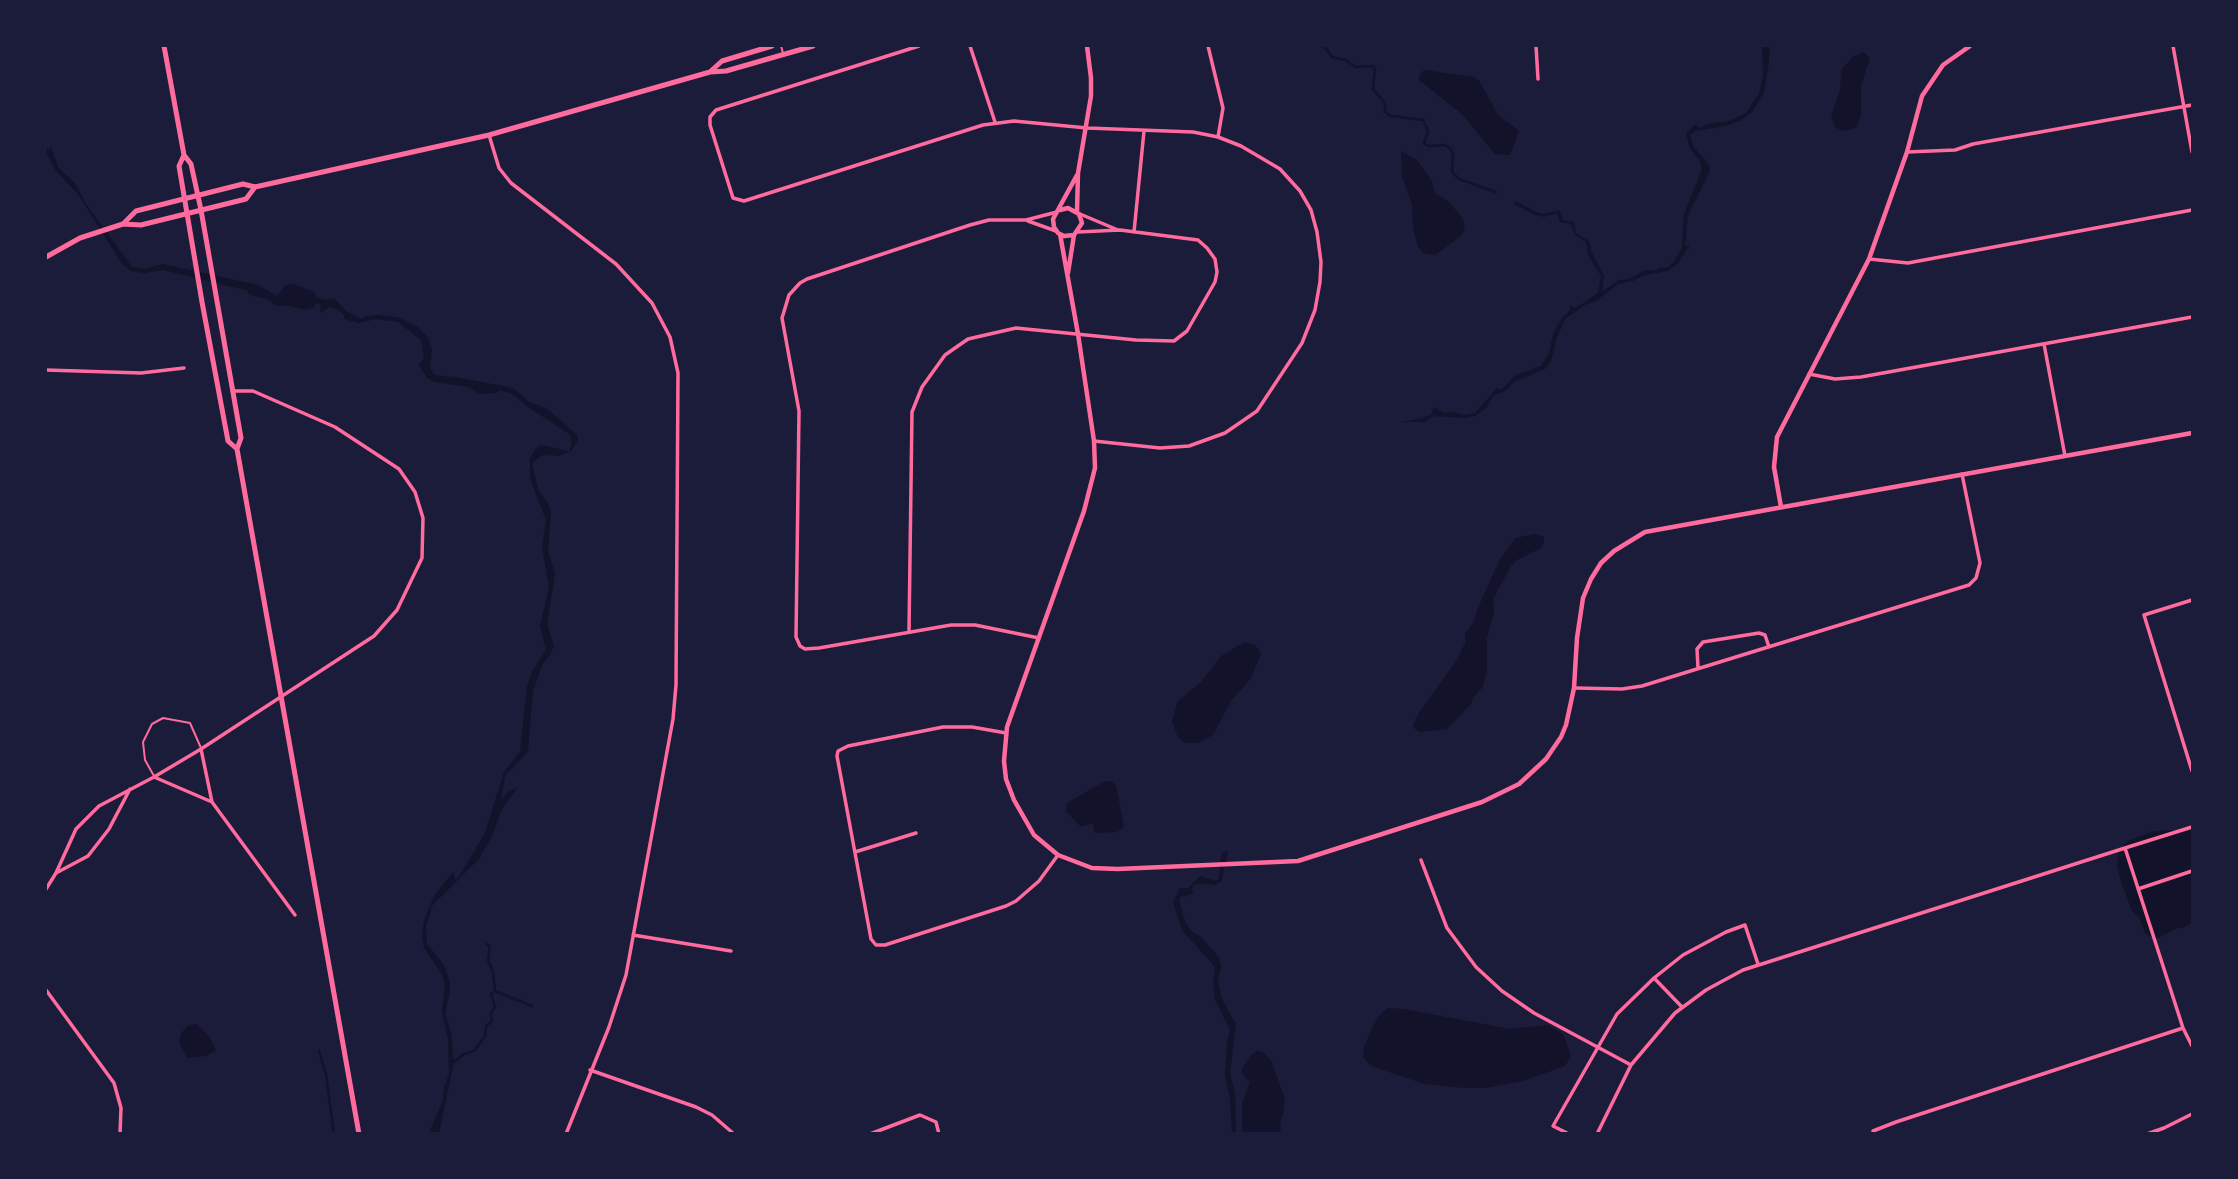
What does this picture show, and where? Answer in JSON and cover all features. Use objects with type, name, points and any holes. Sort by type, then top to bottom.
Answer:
[{"type":"main road","points":[[164,46],[184,155],[191,164],[201,210],[241,438],[237,449],[359,1133]]},
{"type":"main road","points":[[710,72],[722,61],[772,46]]},
{"type":"main road","points":[[123,224],[136,211],[198,195],[243,184],[255,187],[489,135],[710,72],[726,71],[813,46]]},
{"type":"main road","points":[[184,155],[179,166],[184,199],[228,441],[237,449]]},
{"type":"main road","points":[[46,257],[80,238],[123,224],[141,225],[247,199],[255,187]]},
{"type":"street","points":[[919,46],[716,110],[710,117],[710,125],[733,198],[738,201],[750,200],[995,122],[1025,122],[1087,128],[1193,132],[1218,137],[1241,146],[1276,166],[1291,179],[1314,218],[1321,262],[1319,294],[1301,343],[1262,404],[1246,420],[1224,433],[1198,443],[1168,448],[1094,440]]},
{"type":"street","points":[[970,46],[995,122]]},
{"type":"street","points":[[1067,277],[1076,233],[1082,223],[1078,213],[1078,173],[1087,128],[1091,78],[1087,46]]},
{"type":"street","points":[[1208,46],[1223,108],[1218,137]]},
{"type":"street","points":[[1536,46],[1538,79]]},
{"type":"street","points":[[1781,507],[1774,467],[1781,428],[1869,260],[1907,152],[1922,96],[1943,65],[1970,46]]},
{"type":"street","points":[[2172,46],[2193,152]]},
{"type":"street","points":[[1907,152],[1955,150],[1973,144],[2193,106]]},
{"type":"street","points":[[1134,232],[1144,131]]},
{"type":"street","points":[[489,135],[499,169],[510,183],[616,264],[645,294],[668,331],[677,363],[679,448],[676,694],[670,738],[620,997],[566,1133]]},
{"type":"street","points":[[1078,173],[1053,219],[1058,232],[1078,334],[1094,440],[1094,468],[1088,499],[1006,733],[1004,768],[1017,807],[1034,835],[1058,855],[1084,866],[1103,869],[1307,860],[1502,794],[1519,785],[1537,770],[1554,748],[1566,725],[1574,688],[1583,598],[1597,569],[1614,551],[1653,530],[2193,433]]},
{"type":"street","points":[[1039,638],[1024,633],[964,624],[819,648],[806,649],[798,643],[799,411],[783,327],[783,310],[794,289],[807,279],[989,220],[1026,220],[1069,208],[1120,230]]},
{"type":"street","points":[[1869,260],[1919,261],[2193,210]]},
{"type":"street","points":[[909,631],[913,407],[922,387],[946,355],[968,339],[1016,328],[1174,341],[1187,331],[1216,277],[1217,266],[1212,254],[1204,245],[1190,238],[1120,230],[1064,236],[1026,220]]},
{"type":"street","points":[[1809,374],[1835,379],[1861,377],[2193,317]]},
{"type":"street","points":[[2043,344],[2065,456]]},
{"type":"street","points":[[46,370],[141,373],[184,368]]},
{"type":"street","points":[[46,889],[76,829],[99,806],[201,749],[374,636],[397,610],[422,558],[423,518],[415,492],[398,469],[335,427],[253,391],[233,391]]},
{"type":"street","points":[[1574,688],[1632,688],[1969,585],[1976,578],[1980,563],[1962,474]]},
{"type":"street","points":[[2193,600],[2144,615],[2193,771]]},
{"type":"street","points":[[1698,668],[1697,649],[1703,642],[1759,633],[1765,635],[1769,647]]},
{"type":"street","points":[[1006,733],[972,727],[943,727],[841,748],[837,756],[869,936],[880,946],[1016,901],[1040,881],[1058,855]]},
{"type":"street","points":[[201,749],[212,802],[295,915]]},
{"type":"street","points":[[154,777],[212,802]]},
{"type":"street","points":[[56,873],[88,856],[109,829],[131,788]]},
{"type":"street","points":[[1597,1133],[1631,1065],[1682,1007],[1706,990],[1758,964],[2193,827]]},
{"type":"street","points":[[855,852],[916,833]]},
{"type":"street","points":[[2125,848],[2183,1028],[2193,1046]]},
{"type":"street","points":[[1421,860],[1447,928],[1476,967],[1502,991],[1534,1013],[1631,1065]]},
{"type":"street","points":[[2138,889],[2193,872]]},
{"type":"street","points":[[1569,1133],[1553,1126],[1597,1045],[1617,1014],[1654,978],[1683,955],[1745,925],[1758,964]]},
{"type":"street","points":[[634,935],[731,951]]},
{"type":"street","points":[[1654,978],[1682,1007]]},
{"type":"street","points":[[46,990],[114,1083],[121,1108],[120,1133]]},
{"type":"street","points":[[1874,1133],[1873,1131],[1896,1122],[2183,1028]]},
{"type":"street","points":[[590,1070],[696,1107],[712,1115],[734,1133]]},
{"type":"street","points":[[2147,1133],[2193,1114]]},
{"type":"street","points":[[870,1133],[920,1115],[936,1122],[939,1133]]},
{"type":"lane","points":[[781,46],[784,54]]},
{"type":"lane","points":[[154,777],[145,760],[142,742],[152,724],[163,718],[190,723],[201,749]]},
{"type":"shaded area","points":[[1762,46],[1769,46],[1770,49],[1768,69],[1764,92],[1752,112],[1742,120],[1695,131],[1690,135],[1693,146],[1708,164],[1710,171],[1688,215],[1685,244],[1689,247],[1678,263],[1668,271],[1644,275],[1618,284],[1565,319],[1551,361],[1545,369],[1514,382],[1505,391],[1493,396],[1486,408],[1475,416],[1434,416],[1424,422],[1401,422],[1423,418],[1431,414],[1434,407],[1444,413],[1475,413],[1498,387],[1499,390],[1502,389],[1516,375],[1541,366],[1549,353],[1553,334],[1570,306],[1576,308],[1598,293],[1601,276],[1588,255],[1586,242],[1575,235],[1571,224],[1560,222],[1557,213],[1544,217],[1535,215],[1514,204],[1516,201],[1544,214],[1559,210],[1563,220],[1574,222],[1576,233],[1589,241],[1604,276],[1602,292],[1619,280],[1629,279],[1645,270],[1667,268],[1674,262],[1682,248],[1684,214],[1702,169],[1700,161],[1690,149],[1686,133],[1696,124],[1699,128],[1712,123],[1727,122],[1746,113],[1759,93],[1763,75]]},
{"type":"shaded area","points":[[1864,52],[1870,58],[1861,86],[1861,116],[1856,128],[1843,131],[1835,127],[1831,117],[1840,90],[1842,69],[1853,57]]},
{"type":"shaded area","points":[[1424,70],[1479,80],[1498,115],[1519,131],[1510,155],[1495,154],[1462,114],[1419,80]]},
{"type":"shaded area","points":[[46,145],[49,151],[51,147],[58,167],[76,184],[84,201],[132,267],[145,269],[163,264],[258,285],[277,296],[286,285],[294,284],[314,292],[316,297],[325,300],[334,298],[346,311],[361,319],[365,316],[380,315],[400,318],[418,327],[428,338],[432,349],[430,368],[435,375],[513,388],[529,402],[548,409],[578,436],[571,451],[559,456],[542,455],[532,463],[538,489],[551,511],[548,551],[555,574],[547,624],[554,646],[542,665],[533,691],[528,751],[505,776],[501,800],[509,791],[517,788],[502,809],[492,836],[479,859],[432,906],[426,927],[427,944],[444,965],[450,982],[445,1013],[451,1033],[454,1062],[439,1133],[429,1133],[443,1100],[449,1074],[448,1039],[442,1011],[445,985],[442,975],[424,948],[424,921],[434,896],[452,873],[455,879],[458,878],[485,833],[504,772],[520,752],[527,686],[533,670],[546,650],[540,626],[549,587],[542,547],[546,520],[530,479],[530,459],[541,445],[569,451],[572,445],[569,434],[512,394],[500,390],[496,393],[480,394],[468,387],[435,382],[427,378],[419,365],[424,359],[421,340],[398,322],[376,319],[359,323],[344,319],[344,315],[330,307],[320,313],[321,304],[316,303],[307,310],[277,306],[267,299],[250,295],[246,290],[163,270],[144,273],[131,271],[122,264],[78,194],[56,171],[46,152]]},
{"type":"shaded area","points":[[1401,151],[1416,159],[1432,181],[1435,193],[1449,202],[1463,219],[1465,228],[1461,236],[1435,255],[1423,253],[1418,247],[1413,228],[1412,204],[1402,177]]},
{"type":"shaded area","points":[[1535,534],[1544,537],[1541,548],[1511,566],[1493,599],[1494,612],[1487,638],[1487,672],[1482,688],[1447,729],[1420,732],[1413,725],[1457,660],[1465,643],[1465,634],[1474,621],[1499,561],[1516,538]]},
{"type":"shaded area","points":[[1245,642],[1256,646],[1261,654],[1251,678],[1231,701],[1213,735],[1198,743],[1182,741],[1172,721],[1178,701],[1201,682],[1221,656]]},
{"type":"shaded area","points":[[1111,781],[1116,785],[1124,827],[1117,832],[1095,833],[1093,823],[1081,827],[1066,811],[1067,803],[1104,782]]},
{"type":"shaded area","points":[[2192,828],[2192,923],[2158,938],[2151,937],[2145,933],[2139,917],[2132,911],[2120,879],[2117,864],[2119,850],[2128,841],[2151,832],[2184,832]]},
{"type":"shaded area","points":[[1228,851],[1221,882],[1214,885],[1194,885],[1191,889],[1194,894],[1180,897],[1179,900],[1184,919],[1191,931],[1201,937],[1219,957],[1221,967],[1218,982],[1222,999],[1236,1024],[1230,1073],[1235,1093],[1236,1133],[1232,1133],[1225,1074],[1230,1029],[1215,1000],[1215,967],[1182,930],[1173,902],[1180,888],[1188,888],[1200,876],[1216,881],[1219,878],[1223,852]]},
{"type":"shaded area","points":[[1387,1008],[1510,1029],[1548,1025],[1563,1034],[1571,1056],[1565,1066],[1523,1081],[1485,1088],[1425,1084],[1371,1066],[1363,1057],[1369,1035],[1378,1017]]},
{"type":"shaded area","points":[[197,1024],[210,1038],[216,1050],[206,1056],[187,1058],[179,1042],[181,1033],[189,1025]]},
{"type":"shaded area","points":[[1257,1051],[1263,1052],[1271,1060],[1285,1099],[1280,1121],[1281,1133],[1242,1133],[1242,1103],[1250,1082],[1242,1074],[1242,1069]]},
{"type":"waterway","points":[[1324,46],[1332,57],[1345,60],[1356,67],[1373,66],[1373,89],[1385,103],[1385,112],[1391,116],[1423,120],[1428,131],[1424,143],[1428,146],[1445,145],[1451,149],[1452,172],[1459,179],[1496,192]]},
{"type":"waterway","points":[[454,1062],[464,1054],[474,1051],[485,1036],[486,1026],[492,1021],[491,1013],[495,1007],[491,994],[495,991],[493,972],[488,960],[490,947],[486,944]]},
{"type":"waterway","points":[[495,991],[532,1006]]},
{"type":"waterway","points":[[319,1051],[326,1074],[334,1134]]}]
